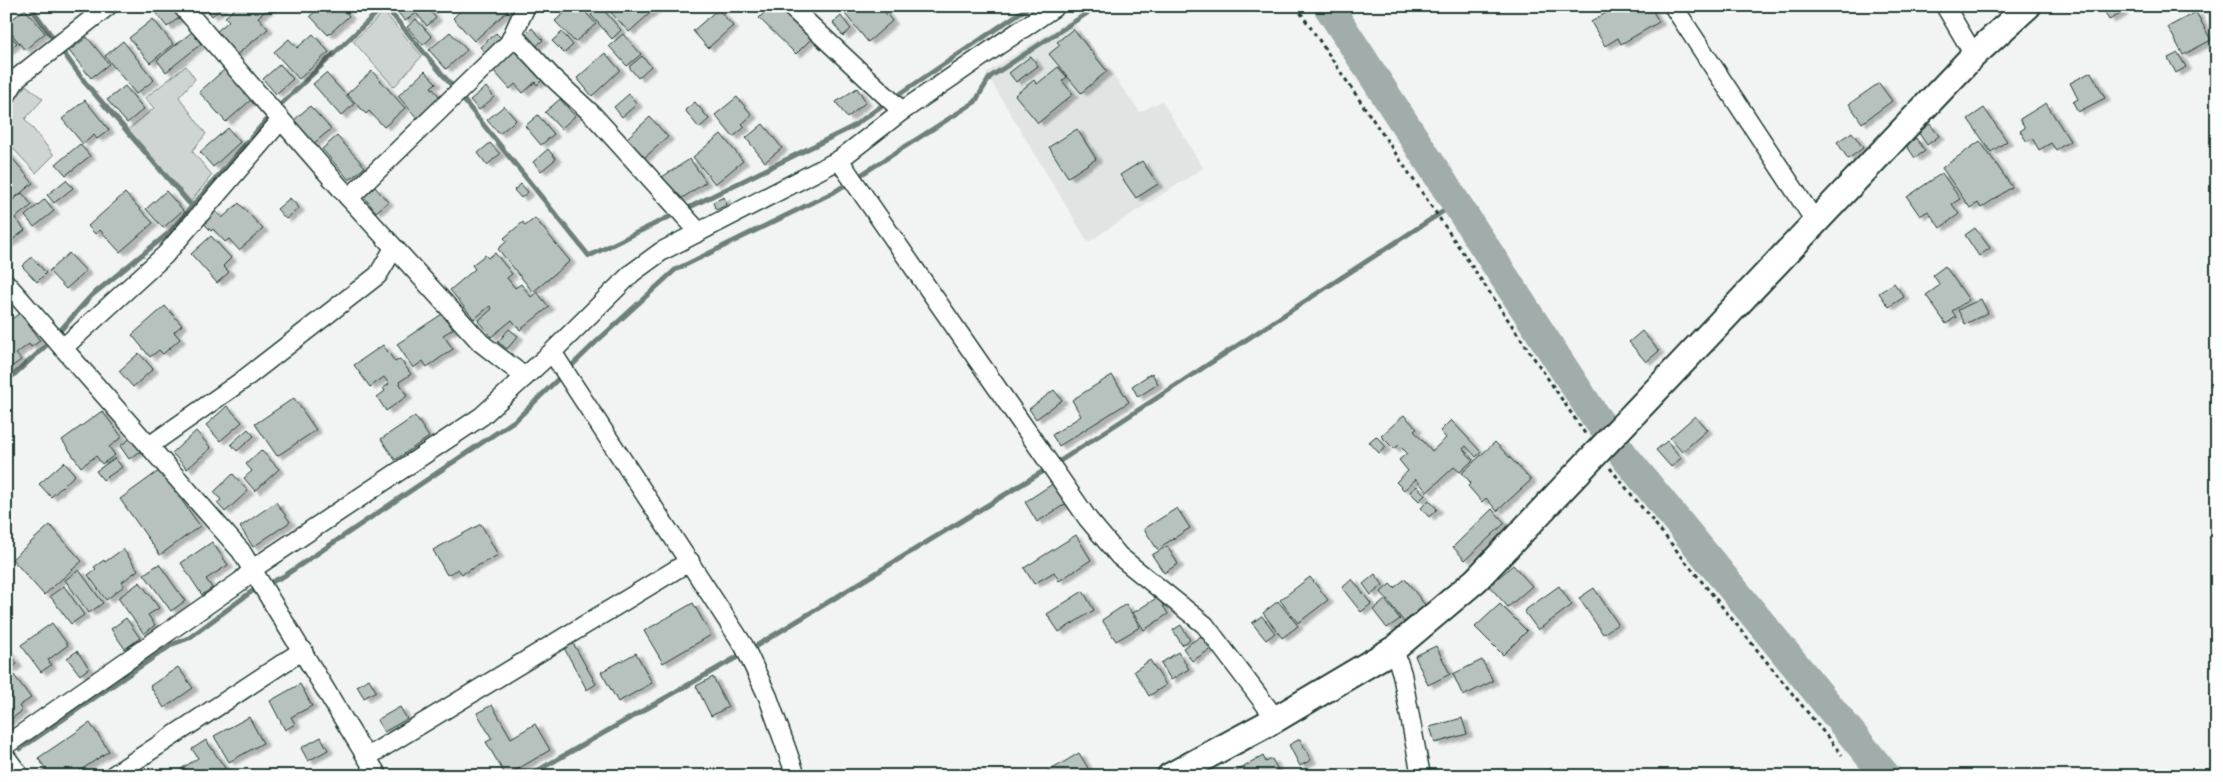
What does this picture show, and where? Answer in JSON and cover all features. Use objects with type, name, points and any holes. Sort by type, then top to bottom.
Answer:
[{"type":"street","points":[[6,96],[18,78],[108,6]]},
{"type":"street","points":[[182,6],[348,198],[481,343],[525,377]]},
{"type":"street","points":[[348,198],[504,48],[513,35],[526,6]]},
{"type":"street","points":[[790,6],[902,111]]},
{"type":"street","points":[[6,745],[240,581],[262,582],[482,416],[525,377],[557,358],[632,273],[662,251],[699,232],[844,167],[902,111],[1056,6]]},
{"type":"street","points":[[1673,6],[1815,221]]},
{"type":"street","points":[[1945,6],[1974,54]]},
{"type":"street","points":[[1170,776],[1276,719],[1394,649],[1476,580],[1974,54],[2028,6]]},
{"type":"street","points":[[513,35],[552,77],[592,114],[699,232]]},
{"type":"street","points":[[63,348],[165,255],[280,120]]},
{"type":"street","points":[[844,167],[1088,519],[1119,556],[1205,625],[1276,719]]},
{"type":"street","points":[[149,446],[243,380],[378,275],[394,248]]},
{"type":"street","points":[[6,283],[241,551],[262,582],[378,776]]},
{"type":"street","points":[[557,358],[744,646],[768,697],[796,776]]},
{"type":"street","points":[[367,756],[690,561]]},
{"type":"street","points":[[1394,649],[1402,674],[1421,776]]},
{"type":"street","points":[[112,776],[302,650]]},
{"type":"street","points":[[6,757],[20,776]]},
{"type":"path","points":[[1296,6],[1597,452],[1842,755]]},
{"type":"path","points":[[1363,9],[1368,6]]},
{"type":"shaded area","points":[[384,12],[422,56],[394,87],[353,41]]},
{"type":"shaded area","points":[[1071,19],[1140,112],[1162,101],[1203,168],[1088,242],[986,73]]},
{"type":"shaded area","points":[[186,66],[195,79],[179,97],[206,134],[192,151],[212,175],[188,205],[125,132],[154,108],[145,98]]},
{"type":"shaded area","points":[[26,85],[43,99],[25,119],[54,155],[36,173],[6,141],[6,113]]},
{"type":"building","points":[[164,6],[172,6],[180,17],[167,27],[156,13]]},
{"type":"building","points":[[205,6],[224,6],[212,16]]},
{"type":"building","points":[[238,6],[272,6],[258,17],[268,29],[235,56],[216,32],[229,21],[225,17]]},
{"type":"building","points":[[321,6],[341,6],[349,16],[328,35],[310,16]]},
{"type":"building","points":[[400,6],[426,6],[436,18],[427,26],[416,13],[405,21],[396,10]]},
{"type":"building","points":[[466,6],[506,6],[509,10],[474,41],[453,18]]},
{"type":"building","points":[[572,6],[580,6],[596,24],[575,42],[555,21]]},
{"type":"building","points":[[600,6],[621,30],[612,39],[591,15]]},
{"type":"building","points":[[605,6],[658,6],[629,32]]},
{"type":"building","points":[[771,6],[779,6],[812,38],[796,54],[759,18]]},
{"type":"building","points":[[855,6],[888,6],[884,11],[892,21],[868,42],[845,14]]},
{"type":"building","points":[[1617,6],[1650,6],[1659,22],[1621,44],[1618,38],[1605,46],[1591,22]]},
{"type":"building","points":[[2102,6],[2119,6],[2122,13],[2109,20]]},
{"type":"building","points":[[25,9],[45,33],[25,50],[6,27],[6,24]]},
{"type":"building","points":[[718,9],[733,26],[708,48],[693,31]]},
{"type":"building","points":[[2196,12],[2211,40],[2183,55],[2168,27]]},
{"type":"building","points":[[841,16],[851,29],[843,36],[833,23]]},
{"type":"building","points":[[153,19],[173,44],[150,63],[129,38]]},
{"type":"building","points":[[416,19],[432,37],[423,45],[407,27]]},
{"type":"building","points":[[532,28],[543,40],[533,49],[523,37]]},
{"type":"building","points":[[1073,29],[1107,71],[1081,93],[1049,54],[1060,45],[1057,42]]},
{"type":"building","points":[[6,31],[17,43],[6,52]]},
{"type":"building","points":[[192,32],[201,44],[166,72],[157,60]]},
{"type":"building","points":[[450,32],[467,50],[446,69],[429,50]]},
{"type":"building","points":[[562,32],[573,45],[564,53],[552,41]]},
{"type":"building","points":[[496,33],[502,39],[486,53],[480,47]]},
{"type":"building","points":[[313,34],[329,52],[299,79],[274,52],[289,39],[297,48]]},
{"type":"building","points":[[623,34],[641,54],[627,66],[609,46]]},
{"type":"building","points":[[87,37],[109,64],[91,78],[69,51]]},
{"type":"building","points":[[123,41],[154,80],[136,94],[105,56]]},
{"type":"building","points":[[519,47],[545,77],[537,85],[535,82],[523,93],[515,84],[510,89],[493,70]]},
{"type":"building","points":[[605,53],[620,70],[592,96],[577,78]]},
{"type":"building","points":[[2178,53],[2186,67],[2176,73],[2168,58]]},
{"type":"building","points":[[642,56],[651,66],[638,78],[629,67]]},
{"type":"building","points":[[1031,56],[1038,66],[1016,82],[1009,73]]},
{"type":"building","points":[[280,64],[293,79],[276,94],[263,79]]},
{"type":"building","points":[[1058,67],[1067,77],[1062,81],[1073,94],[1038,123],[1015,95],[1034,80],[1037,84]]},
{"type":"building","points":[[225,69],[252,99],[226,122],[199,92]]},
{"type":"building","points":[[372,71],[405,108],[384,127],[369,111],[366,114],[347,94]]},
{"type":"building","points":[[425,71],[436,83],[431,87],[441,98],[417,118],[398,96]]},
{"type":"building","points":[[2091,72],[2105,98],[2078,112],[2073,102],[2078,99],[2070,83]]},
{"type":"building","points":[[326,73],[354,104],[341,116],[313,84]]},
{"type":"building","points":[[1879,83],[1892,101],[1862,123],[1849,104]]},
{"type":"building","points":[[125,86],[144,109],[127,123],[107,100]]},
{"type":"building","points":[[486,87],[494,97],[479,110],[470,100]]},
{"type":"building","points":[[857,88],[866,102],[847,118],[836,102]]},
{"type":"building","points":[[629,94],[637,104],[622,117],[614,107]]},
{"type":"building","points":[[737,97],[752,115],[742,124],[745,127],[733,137],[715,115]]},
{"type":"building","points":[[560,99],[575,116],[561,129],[545,112]]},
{"type":"building","points":[[85,100],[109,130],[97,139],[94,135],[83,144],[62,119]]},
{"type":"building","points":[[695,102],[709,119],[699,128],[685,110]]},
{"type":"building","points":[[2046,103],[2070,141],[2056,150],[2051,143],[2039,150],[2032,138],[2027,142],[2020,131],[2025,128],[2020,119]]},
{"type":"building","points":[[310,106],[331,129],[313,144],[293,121]]},
{"type":"building","points":[[504,106],[516,120],[499,134],[487,120]]},
{"type":"building","points":[[1984,108],[2007,141],[1991,152],[1968,119]]},
{"type":"building","points":[[538,115],[554,134],[541,145],[525,126]]},
{"type":"building","points":[[650,117],[668,137],[643,159],[626,139]]},
{"type":"building","points":[[763,124],[782,148],[765,162],[746,138]]},
{"type":"building","points":[[1930,124],[1939,136],[1927,145],[1918,132]]},
{"type":"building","points":[[228,128],[240,142],[213,167],[200,152]]},
{"type":"building","points":[[1077,129],[1096,159],[1068,177],[1049,147]]},
{"type":"building","points":[[1852,132],[1863,148],[1848,159],[1837,142]]},
{"type":"building","points":[[721,134],[743,161],[715,184],[693,157]]},
{"type":"building","points":[[337,136],[365,167],[349,180],[322,149]]},
{"type":"building","points":[[1916,138],[1925,151],[1915,158],[1906,145]]},
{"type":"building","points":[[1980,141],[2012,187],[1981,208],[1978,203],[1970,208],[1942,168]]},
{"type":"building","points":[[490,143],[500,154],[487,165],[478,153]]},
{"type":"building","points":[[80,144],[90,156],[66,175],[56,164]]},
{"type":"building","points":[[548,149],[556,159],[541,171],[533,162]]},
{"type":"building","points":[[8,153],[33,183],[11,201],[6,195],[6,154]]},
{"type":"building","points":[[690,159],[706,182],[678,201],[662,177]]},
{"type":"building","points":[[1142,161],[1158,184],[1136,198],[1120,175]]},
{"type":"building","points":[[1942,173],[1960,199],[1952,204],[1959,214],[1940,228],[1928,211],[1920,216],[1907,197]]},
{"type":"building","points":[[66,180],[73,188],[54,203],[47,195]]},
{"type":"building","points":[[521,184],[528,192],[521,198],[514,190]]},
{"type":"building","points":[[375,187],[388,202],[376,212],[364,197]]},
{"type":"building","points":[[166,191],[183,210],[163,228],[146,209]]},
{"type":"building","points":[[22,193],[32,205],[15,218],[25,230],[6,245],[6,205]]},
{"type":"building","points":[[125,193],[153,223],[120,252],[100,230],[95,234],[88,226]]},
{"type":"building","points":[[724,197],[727,205],[716,210],[713,202]]},
{"type":"building","points":[[290,198],[299,208],[286,219],[277,209]]},
{"type":"building","points":[[45,199],[54,211],[34,227],[25,216]]},
{"type":"building","points":[[239,203],[263,229],[239,250],[229,239],[225,242],[213,229],[211,231],[202,221],[215,210],[222,218]]},
{"type":"building","points":[[535,218],[570,261],[533,292],[498,249],[507,241],[504,238],[523,222],[525,226]]},
{"type":"building","points":[[1975,228],[1990,248],[1979,256],[1965,235]]},
{"type":"building","points":[[211,236],[231,258],[223,266],[229,272],[217,283],[191,254]]},
{"type":"building","points":[[69,253],[86,271],[66,289],[49,271]]},
{"type":"building","points":[[495,253],[512,274],[507,278],[515,288],[521,284],[531,297],[537,292],[549,307],[520,330],[512,320],[491,337],[478,321],[492,309],[490,306],[474,319],[450,290],[475,269],[472,265],[485,255],[488,258]]},
{"type":"building","points":[[32,257],[46,273],[37,282],[22,266]]},
{"type":"building","points":[[1945,266],[1969,300],[1952,311],[1956,317],[1946,324],[1926,295],[1940,285],[1933,275]]},
{"type":"building","points":[[1894,283],[1904,297],[1889,307],[1879,293]]},
{"type":"building","points":[[1981,299],[1988,313],[1965,324],[1958,310]]},
{"type":"building","points":[[165,306],[182,325],[174,332],[180,339],[163,354],[159,350],[150,357],[132,335]]},
{"type":"building","points":[[20,313],[40,341],[31,347],[29,344],[16,354],[21,360],[6,371],[6,323]]},
{"type":"building","points":[[442,314],[453,329],[443,335],[453,349],[427,367],[423,361],[413,368],[397,344]]},
{"type":"building","points":[[509,329],[518,336],[507,349],[498,342]]},
{"type":"building","points":[[1642,331],[1659,351],[1646,362],[1629,342]]},
{"type":"building","points":[[383,345],[395,362],[400,359],[411,374],[399,382],[407,396],[386,411],[377,397],[385,391],[383,388],[389,384],[384,377],[370,387],[354,365]]},
{"type":"building","points":[[139,353],[153,369],[133,387],[119,371]]},
{"type":"building","points":[[1152,373],[1158,384],[1138,397],[1132,386]]},
{"type":"building","points":[[1112,375],[1129,402],[1059,446],[1052,435],[1081,416],[1072,400]]},
{"type":"building","points":[[1054,390],[1062,400],[1036,419],[1029,409]]},
{"type":"building","points":[[294,398],[316,430],[277,456],[255,424]]},
{"type":"building","points":[[227,406],[242,422],[220,441],[206,425]]},
{"type":"building","points":[[102,411],[122,437],[109,447],[115,455],[102,464],[96,456],[81,467],[62,440]]},
{"type":"building","points":[[1404,415],[1417,429],[1414,431],[1432,451],[1446,438],[1440,431],[1451,420],[1481,452],[1476,457],[1466,446],[1463,449],[1473,460],[1460,472],[1454,467],[1427,492],[1416,479],[1404,490],[1396,482],[1408,471],[1399,460],[1407,453],[1399,445],[1394,449],[1381,436]]},
{"type":"building","points":[[415,416],[429,437],[395,460],[381,439]]},
{"type":"building","points":[[1695,416],[1707,430],[1682,452],[1670,438]]},
{"type":"building","points":[[248,429],[254,436],[237,451],[231,444]]},
{"type":"building","points":[[196,431],[211,448],[187,469],[172,453]]},
{"type":"building","points":[[1376,436],[1386,447],[1379,453],[1369,442]]},
{"type":"building","points":[[131,438],[141,451],[129,459],[120,446]]},
{"type":"building","points":[[1667,441],[1681,458],[1671,467],[1656,450]]},
{"type":"building","points":[[1495,442],[1531,480],[1497,511],[1486,498],[1482,502],[1468,486],[1471,483],[1462,473]]},
{"type":"building","points":[[261,450],[279,469],[255,491],[244,478],[252,471],[246,464]]},
{"type":"building","points":[[115,458],[122,467],[103,480],[96,471]]},
{"type":"building","points":[[64,462],[75,475],[51,497],[39,484]]},
{"type":"building","points":[[160,470],[200,526],[160,555],[120,499]]},
{"type":"building","points":[[233,474],[248,491],[225,512],[217,503],[221,500],[214,492]]},
{"type":"building","points":[[1054,483],[1067,503],[1037,522],[1025,502]]},
{"type":"building","points":[[1417,486],[1425,495],[1419,501],[1410,492]]},
{"type":"building","points":[[1429,500],[1437,509],[1429,517],[1421,508]]},
{"type":"building","points":[[276,502],[290,522],[253,547],[240,527]]},
{"type":"building","points":[[1177,508],[1190,528],[1157,549],[1144,529]]},
{"type":"building","points":[[1492,509],[1505,523],[1465,560],[1453,547]]},
{"type":"building","points":[[481,524],[498,555],[462,574],[458,569],[447,575],[433,550]]},
{"type":"building","points":[[50,525],[82,561],[44,595],[12,559]]},
{"type":"building","points":[[1076,535],[1091,560],[1059,581],[1054,572],[1034,584],[1024,568]]},
{"type":"building","points":[[212,542],[228,565],[206,579],[212,588],[202,595],[181,563]]},
{"type":"building","points":[[1167,546],[1178,564],[1164,573],[1152,555]]},
{"type":"building","points":[[123,549],[138,570],[122,582],[124,586],[106,600],[88,575],[96,569],[94,567],[104,560],[105,562]]},
{"type":"building","points":[[159,564],[185,601],[171,611],[144,574]]},
{"type":"building","points":[[1513,565],[1532,586],[1508,607],[1489,586]]},
{"type":"building","points":[[79,570],[103,603],[89,613],[65,580]]},
{"type":"building","points":[[1375,574],[1383,585],[1371,595],[1363,584]]},
{"type":"building","points":[[1310,577],[1328,600],[1298,623],[1280,600]]},
{"type":"building","points":[[1352,579],[1371,604],[1361,612],[1342,588]]},
{"type":"building","points":[[1405,579],[1425,605],[1404,622],[1381,592],[1390,584],[1394,588]]},
{"type":"building","points":[[140,582],[159,608],[148,615],[155,625],[144,634],[118,598]]},
{"type":"building","points":[[64,586],[84,615],[71,624],[50,596]]},
{"type":"building","points":[[1559,586],[1572,605],[1538,630],[1524,611]]},
{"type":"building","points":[[1594,588],[1618,624],[1603,634],[1579,598]]},
{"type":"building","points":[[1083,591],[1094,610],[1059,632],[1047,614]]},
{"type":"building","points":[[1158,597],[1168,614],[1144,630],[1133,613]]},
{"type":"building","points":[[1385,600],[1400,619],[1387,628],[1373,610]]},
{"type":"building","points":[[1278,601],[1298,626],[1282,638],[1263,613]]},
{"type":"building","points":[[693,603],[711,635],[663,663],[644,631]]},
{"type":"building","points":[[1126,604],[1140,627],[1116,641],[1102,620]]},
{"type":"building","points":[[1500,604],[1527,631],[1503,655],[1475,627]]},
{"type":"building","points":[[1262,616],[1275,633],[1266,640],[1252,623]]},
{"type":"building","points":[[126,618],[140,638],[125,649],[111,629]]},
{"type":"building","points":[[52,623],[68,645],[48,660],[51,665],[41,672],[21,645]]},
{"type":"building","points":[[1181,625],[1190,640],[1182,645],[1173,630]]},
{"type":"building","points":[[1203,635],[1211,649],[1192,661],[1183,648]]},
{"type":"building","points":[[573,643],[596,684],[587,690],[564,648]]},
{"type":"building","points":[[1436,646],[1450,674],[1428,685],[1415,656]]},
{"type":"building","points":[[6,648],[17,664],[6,672]]},
{"type":"building","points":[[77,651],[89,668],[80,675],[67,658]]},
{"type":"building","points":[[1178,652],[1189,669],[1171,680],[1161,663]]},
{"type":"building","points":[[636,653],[652,683],[618,702],[601,672]]},
{"type":"building","points":[[1150,660],[1166,685],[1149,696],[1134,671]]},
{"type":"building","points":[[1482,660],[1493,681],[1463,696],[1453,674]]},
{"type":"building","points":[[178,667],[193,688],[164,708],[150,686]]},
{"type":"building","points":[[14,675],[31,698],[19,706],[22,711],[6,723],[6,680]]},
{"type":"building","points":[[713,677],[728,707],[711,716],[696,686]]},
{"type":"building","points":[[369,679],[376,691],[364,698],[357,686]]},
{"type":"building","points":[[300,684],[312,706],[291,717],[295,724],[285,730],[270,701]]},
{"type":"building","points":[[492,705],[511,738],[535,724],[550,750],[506,776],[486,742],[492,739],[477,713]]},
{"type":"building","points":[[400,707],[407,719],[384,732],[377,720]]},
{"type":"building","points":[[249,717],[263,743],[229,762],[214,736]]},
{"type":"building","points":[[1462,718],[1467,734],[1435,743],[1430,727]]},
{"type":"building","points":[[90,723],[109,751],[72,776],[42,776],[40,773],[46,769],[38,758]]},
{"type":"building","points":[[321,737],[328,750],[308,761],[301,748]]},
{"type":"building","points":[[1300,739],[1311,760],[1300,766],[1289,745]]},
{"type":"building","points":[[206,740],[225,768],[214,776],[186,776],[181,769],[198,758],[192,749]]},
{"type":"building","points":[[1079,753],[1092,775],[1045,776],[1044,774]]},
{"type":"building","points":[[1263,756],[1266,762],[1272,759],[1281,776],[1228,776]]},
{"type":"building","points":[[443,768],[447,776],[429,776]]},
{"type":"building","points":[[1552,768],[1556,776],[1535,776]]},
{"type":"waterway","points":[[6,14],[16,6]]},
{"type":"waterway","points":[[30,6],[53,38]]},
{"type":"waterway","points":[[278,107],[384,6]]},
{"type":"waterway","points":[[385,6],[453,87]]},
{"type":"waterway","points":[[900,94],[1030,6]]},
{"type":"waterway","points":[[20,749],[173,644],[189,638],[251,592],[284,576],[517,419],[596,342],[675,270],[834,192],[975,102],[990,77],[1098,6]]},
{"type":"waterway","points":[[1328,6],[1592,412],[1625,457],[1886,776]]},
{"type":"waterway","points":[[63,52],[87,85],[192,206]]},
{"type":"waterway","points":[[462,98],[589,256],[673,215]]},
{"type":"waterway","points":[[688,208],[852,127],[880,107]]},
{"type":"waterway","points":[[58,333],[91,296],[170,232],[269,117]]},
{"type":"waterway","points":[[1060,461],[1456,203]]},
{"type":"waterway","points":[[6,382],[50,342]]},
{"type":"waterway","points":[[756,646],[1042,472]]},
{"type":"waterway","points":[[528,776],[739,656]]}]
